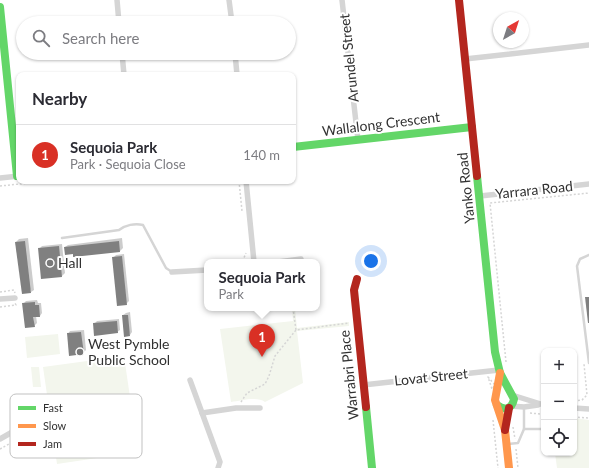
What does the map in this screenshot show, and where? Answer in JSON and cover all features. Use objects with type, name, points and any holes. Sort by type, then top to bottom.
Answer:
[{"type":"main road","name":"Yanko Road","points":[[459,0],[495,352],[499,372],[497,395],[495,400],[505,430],[508,468]]},
{"type":"main road","points":[[0,7],[16,157]]},
{"type":"main road","name":"Wallalong Crescent","points":[[296,147],[472,126]]},
{"type":"main road","name":"Warrabri Place","points":[[357,279],[354,290],[372,468]]},
{"type":"main road","name":"Yanko Road","points":[[499,372],[514,401],[510,407],[505,430]]},
{"type":"main road","points":[[497,395],[503,391],[511,394]]},
{"type":"main road","points":[[497,405],[502,409],[510,407]]},
{"type":"street","points":[[117,0],[118,16]]},
{"type":"street","points":[[229,0],[231,16]]},
{"type":"street","name":"Arundel Street","points":[[342,0],[358,140]]},
{"type":"street","points":[[465,59],[589,45]]},
{"type":"street","points":[[123,60],[124,72]]},
{"type":"street","points":[[236,60],[237,72]]},
{"type":"street","points":[[0,178],[16,176]]},
{"type":"street","points":[[246,184],[254,259]]},
{"type":"street","name":"Yarrara Road","points":[[480,196],[589,184]]},
{"type":"street","points":[[172,272],[181,273],[204,270]]},
{"type":"street","points":[[0,299],[15,298]]},
{"type":"street","name":"Lovat Street","points":[[363,385],[499,372]]},
{"type":"street","points":[[190,380],[220,462],[218,468]]},
{"type":"street","points":[[511,394],[541,405]]},
{"type":"street","points":[[510,407],[541,405]]},
{"type":"street","points":[[202,412],[236,408],[260,408]]},
{"type":"street","points":[[577,408],[589,409]]},
{"type":"street","points":[[0,440],[10,434]]},
{"type":"lane","points":[[62,238],[119,230],[124,227],[139,224],[143,225],[166,268],[172,272]]},
{"type":"lane","points":[[589,255],[580,258],[577,266],[589,363]]},
{"type":"lane","points":[[506,445],[518,443],[524,429],[524,407]]},
{"type":"lane","points":[[524,429],[542,429],[543,420]]},
{"type":"path","points":[[0,186],[20,184]]},
{"type":"path","points":[[239,184],[243,217]]},
{"type":"path","points":[[506,364],[490,203],[589,193]]},
{"type":"path","points":[[244,259],[246,252]]},
{"type":"path","points":[[0,292],[14,290]]},
{"type":"path","points":[[0,307],[16,305]]},
{"type":"path","points":[[293,311],[296,330]]},
{"type":"path","points":[[236,408],[247,393],[265,384],[275,356],[296,330],[357,322]]},
{"type":"path","points":[[577,401],[582,400],[587,395],[583,358]]},
{"type":"path","points":[[492,415],[498,468]]},
{"type":"path","points":[[577,417],[589,418]]},
{"type":"path","points":[[0,449],[10,443]]},
{"type":"shaded area","points":[[292,311],[295,311],[297,328],[349,322],[349,326],[297,331],[303,383],[265,402],[258,399],[253,399],[231,402],[220,329],[293,321]]},
{"type":"shaded area","points":[[58,334],[60,354],[27,358],[25,337]]},
{"type":"shaded area","points":[[124,356],[130,394],[47,394],[43,367]]},
{"type":"shaded area","points":[[31,367],[39,367],[41,387],[33,387]]},
{"type":"shaded area","points":[[577,418],[589,420],[589,468],[557,468],[555,456],[577,456]]},
{"type":"shaded area","points":[[56,458],[98,458],[57,464]]},
{"type":"building","points":[[25,241],[31,293],[22,294],[15,242]]},
{"type":"building","points":[[119,241],[120,252],[73,257],[73,254],[65,255],[64,247]]},
{"type":"building","name":"Hall","points":[[59,246],[62,277],[41,279],[38,248]]},
{"type":"building","points":[[122,256],[127,305],[117,306],[112,257]]},
{"type":"building","points":[[585,297],[589,297],[589,323],[588,323]]},
{"type":"building","points":[[35,302],[35,305],[39,305],[40,317],[33,317],[35,327],[25,328],[22,303]]},
{"type":"building","points":[[122,315],[128,315],[130,336],[124,337]]},
{"type":"building","points":[[117,321],[118,333],[94,336],[93,323]]},
{"type":"building","points":[[81,332],[84,354],[69,356],[67,333]]},
{"type":"traffic: fast","points":[[0,7],[16,166]]},
{"type":"traffic: fast","points":[[296,147],[472,127]]},
{"type":"traffic: fast","points":[[477,176],[495,352],[500,373],[514,399],[512,405],[508,408],[503,408],[497,405]]},
{"type":"traffic: fast","points":[[366,407],[372,468]]},
{"type":"traffic: slow","points":[[500,373],[495,400],[505,430],[509,468]]},
{"type":"traffic: jam","points":[[459,0],[477,176]]},
{"type":"traffic: jam","points":[[357,279],[354,290],[366,407]]},
{"type":"traffic: jam","points":[[505,430],[509,408]]},
{"type":"place","name":"Hall","points":[[50,263]]},
{"type":"place","name":"West Pymble Public School","points":[[80,352]]},
{"type":"place","name":"Sequoia Park","points":[[262,357]]}]
